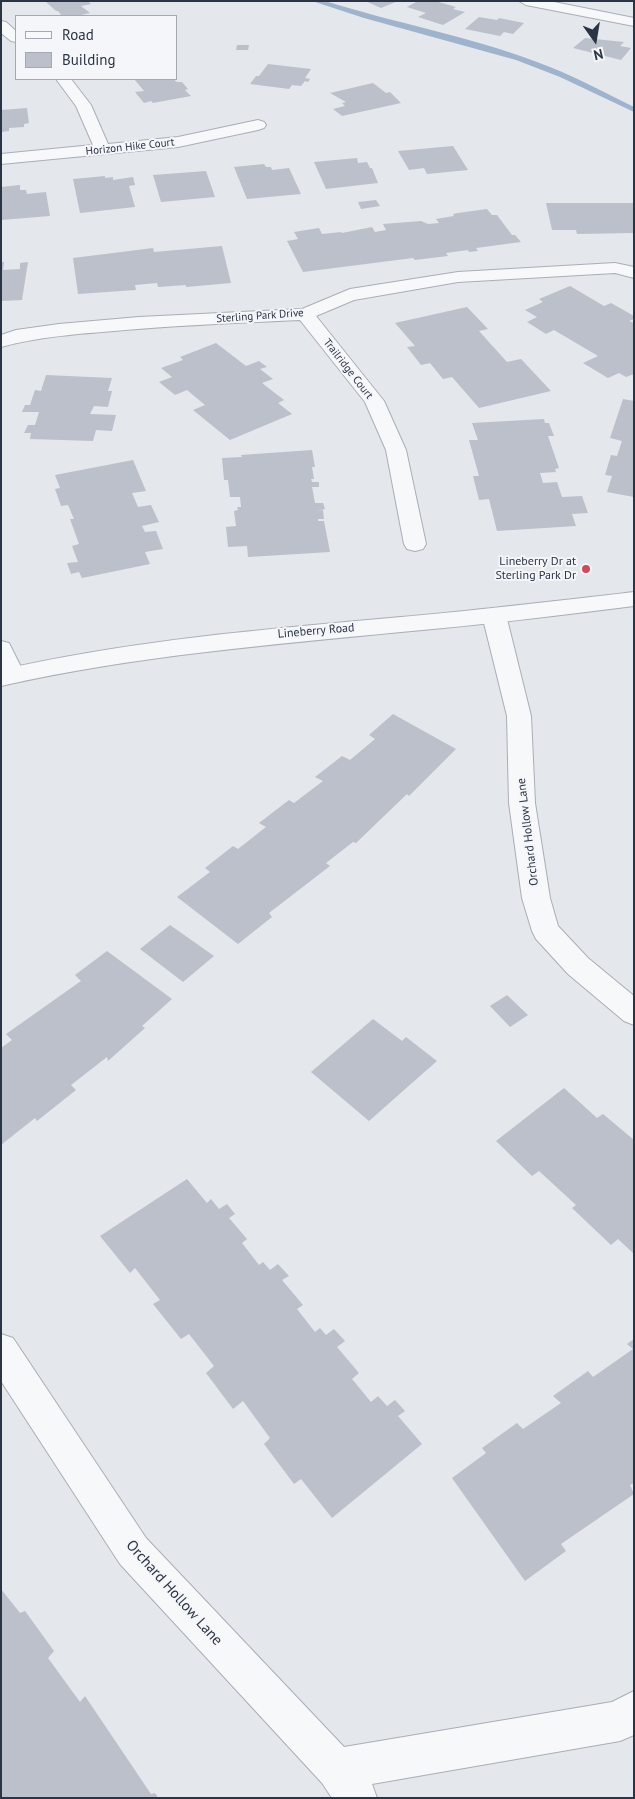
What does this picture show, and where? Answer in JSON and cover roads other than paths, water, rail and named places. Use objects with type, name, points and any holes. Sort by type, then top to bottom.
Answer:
[{"type":"street","points":[[526,1],[634,22]]},
{"type":"street","points":[[1,25],[15,37]]},
{"type":"street","points":[[64,80],[83,105],[103,150]]},
{"type":"street","name":"Horizon Hike Court","points":[[1,159],[178,142],[258,125]]},
{"type":"street","name":"Sterling Park Drive","points":[[1,341],[16,336],[121,325],[305,314],[350,295],[458,277],[615,268],[634,273]]},
{"type":"street","name":"Trailridge Court","points":[[305,314],[374,401],[396,450],[415,544]]},
{"type":"street","name":"Lineberry Road","points":[[7,677],[162,647],[634,600]]},
{"type":"street","name":"Orchard Hollow Lane","points":[[494,615],[519,716],[522,803],[536,898],[546,931],[578,966],[634,1012]]},
{"type":"street","points":[[1,649],[7,677]]},
{"type":"street","name":"Orchard Hollow Lane","points":[[1,1350],[133,1550],[346,1783],[499,1743],[620,1721],[634,1711]]},
{"type":"waterway","points":[[316,1],[534,63],[634,110]]},
{"type":"place","name":"Lineberry Dr at Sterling Park Dr","points":[[586,569]]}]
